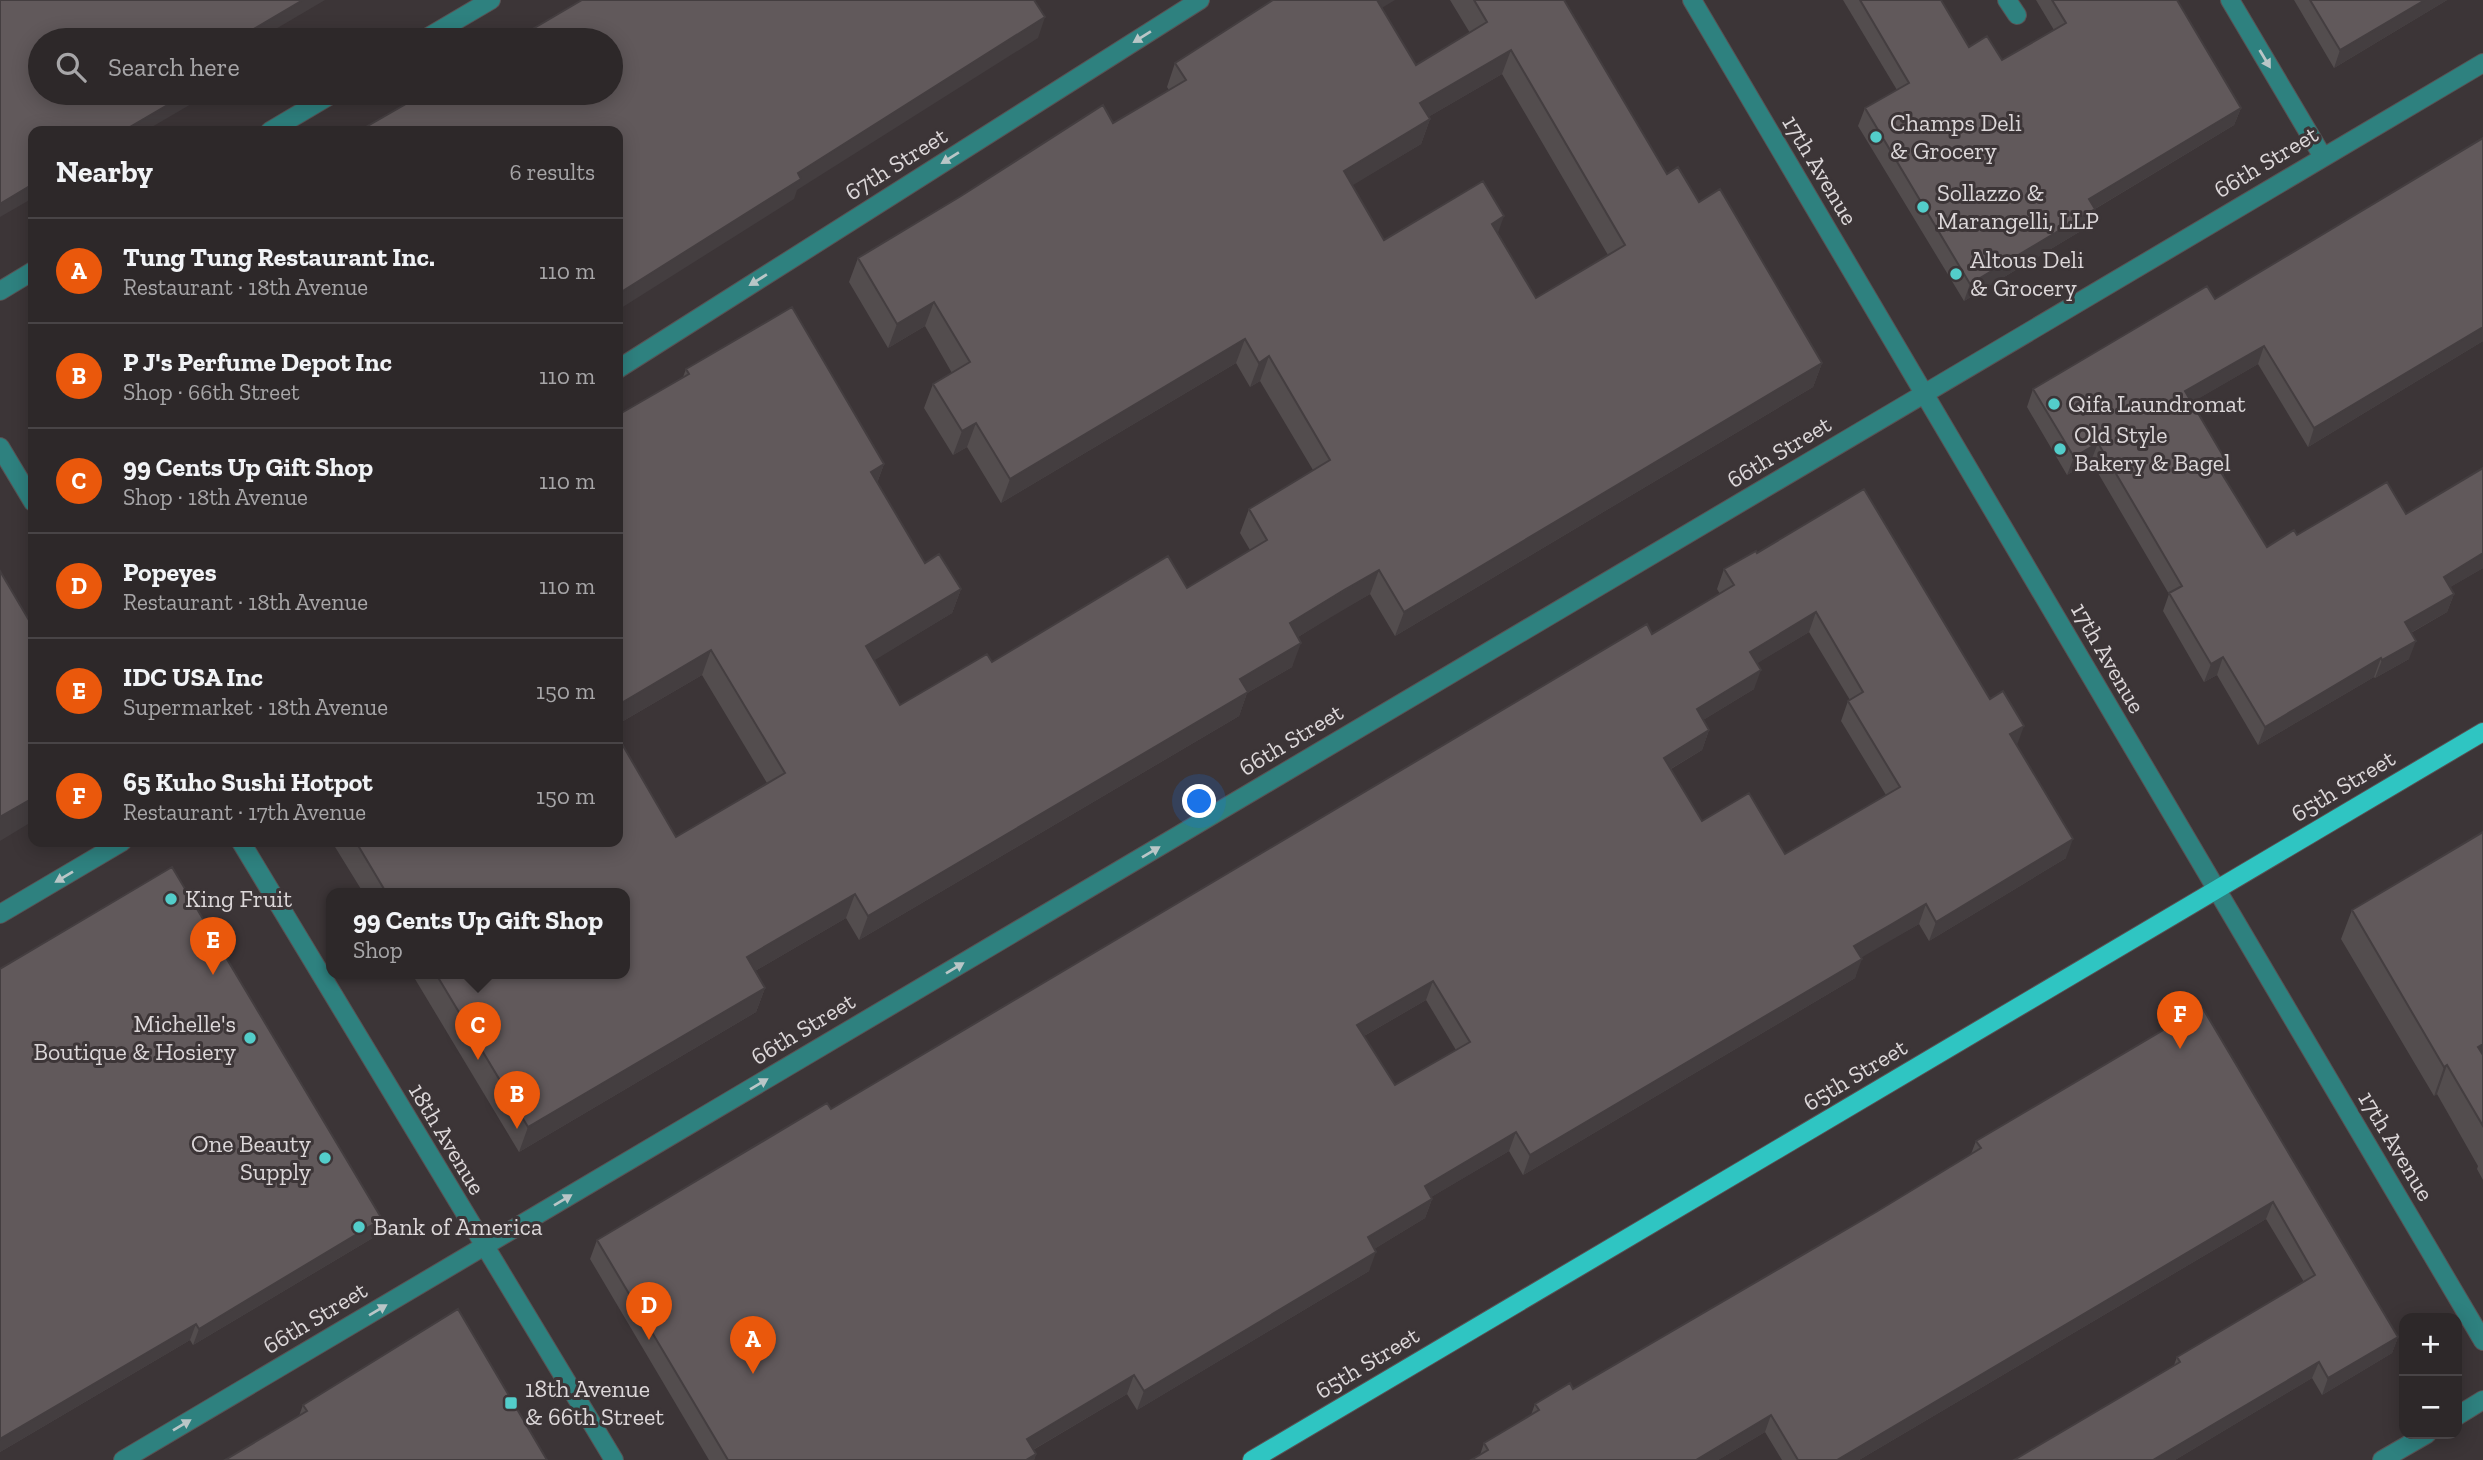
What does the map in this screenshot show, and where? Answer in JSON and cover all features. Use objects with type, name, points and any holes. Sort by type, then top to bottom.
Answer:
[{"type":"main road","name":"65th Street","points":[[1252,1460],[2483,732]]},
{"type":"street","points":[[443,28],[491,0]]},
{"type":"street","name":"67th Street","points":[[623,366],[1200,0]]},
{"type":"street","name":"17th Avenue","points":[[1692,0],[2483,1341]]},
{"type":"street","points":[[2230,0],[2323,157]]},
{"type":"street","name":"66th Street","points":[[123,1460],[2483,63]]},
{"type":"street","points":[[278,126],[314,105]]},
{"type":"street","points":[[0,291],[28,274]]},
{"type":"street","points":[[0,447],[28,494]]},
{"type":"street","points":[[0,915],[114,847]]},
{"type":"street","name":"18th Avenue","points":[[244,847],[614,1460]]},
{"type":"street","points":[[2462,1413],[2483,1400]]},
{"type":"street","points":[[2382,1460],[2418,1439]]},
{"type":"building","points":[[0,0],[303,0],[255,28],[28,28],[28,105],[167,105],[132,126],[28,126],[28,187],[0,204]]},
{"type":"building","points":[[582,0],[1034,0],[1045,17],[798,173],[801,179],[623,291],[623,126],[368,126],[404,105],[623,105],[623,28],[534,28]]},
{"type":"building","points":[[1273,0],[1377,0],[1416,65],[1487,22],[1474,0],[1564,0],[1667,174],[1678,167],[1699,202],[1720,189],[1822,363],[1404,612],[1379,570],[1344,590],[1290,623],[1301,643],[1240,679],[1248,692],[868,916],[855,894],[747,957],[765,988],[528,1127],[439,979],[630,979],[630,888],[383,888],[359,847],[623,847],[623,746],[676,837],[785,773],[711,650],[623,702],[623,412],[689,374],[686,369],[792,307],[884,464],[871,472],[925,563],[939,554],[961,589],[866,646],[900,705],[987,654],[992,662],[1168,556],[1187,588],[1267,540],[1249,509],[1330,460],[1269,356],[1259,363],[1245,339],[1010,479],[976,423],[962,431],[933,384],[970,362],[934,302],[897,324],[858,258],[1103,105],[1113,123],[1186,80],[1175,63]],"holes":[[[1511,50],[1625,245],[1536,298],[1492,224],[1504,216],[1483,181],[1384,240],[1344,171],[1430,119],[1420,103]]]},
{"type":"building","points":[[1860,0],[1941,0],[1969,47],[1987,36],[2002,60],[2066,23],[2052,0],[2177,0],[2241,108],[2089,199],[2095,209],[1970,284],[1865,108],[1909,83]]},
{"type":"building","points":[[2310,0],[2425,0],[2340,50]]},
{"type":"building","points":[[2483,138],[2483,327],[2314,428],[2264,346],[2185,391],[2228,464],[2219,469],[2267,547],[2294,530],[2297,535],[2387,482],[2406,514],[2483,468],[2483,553],[2444,577],[2454,594],[2405,622],[2416,641],[2382,660],[2381,658],[2265,727],[2223,657],[2211,664],[2169,593],[2182,586],[2098,443],[2074,457],[2033,389],[2207,286],[2215,299]]},
{"type":"building","points":[[1864,489],[1990,699],[2003,691],[2024,726],[2010,734],[2073,839],[1936,922],[1926,904],[1854,946],[1862,959],[1530,1155],[1516,1132],[1425,1186],[1432,1199],[1368,1237],[1376,1252],[1144,1391],[1134,1375],[1027,1439],[1036,1454],[1026,1460],[728,1460],[597,1240],[827,1103],[831,1109],[1647,624],[1652,634],[1734,585],[1724,569],[1756,551],[1757,553]],"holes":[[[1816,612],[1863,692],[1848,701],[1900,787],[1785,854],[1749,793],[1702,821],[1664,758],[1709,730],[1697,709],[1761,670],[1750,652]],[[1433,981],[1470,1042],[1395,1085],[1357,1025]]]},
{"type":"building","points":[[0,571],[28,619],[28,801],[0,817]]},
{"type":"building","points":[[2483,832],[2483,1044],[2478,1047],[2483,1055],[2483,1126],[2447,1065],[2444,1067],[2352,910]]},
{"type":"building","points":[[172,867],[382,1219],[199,1329],[196,1324],[0,1439],[0,969]]},
{"type":"building","points":[[2202,1007],[2398,1337],[2328,1378],[2319,1362],[2153,1460],[2014,1460],[2180,1362],[2177,1357],[2315,1275],[2273,1202],[1837,1460],[1798,1460],[1771,1415],[1696,1460],[1471,1460],[1488,1450],[1484,1443],[1539,1410],[1535,1404],[1570,1383],[1573,1389],[1876,1212],[1981,1148],[1976,1141]]},
{"type":"building","points":[[458,1309],[547,1460],[225,1460],[307,1411],[303,1405]]},
{"type":"place","name":"Champs Deli & Grocery","points":[[1876,137]]},
{"type":"place","name":"Sollazzo & Marangelli, LLP","points":[[1923,207]]},
{"type":"place","name":"Altous Deli & Grocery","points":[[1956,274]]},
{"type":"place","name":"Qifa Laundromat","points":[[2054,404]]},
{"type":"place","name":"Old Style Bakery & Bagel","points":[[2060,449]]},
{"type":"place","name":"King Fruit","points":[[171,899]]},
{"type":"place","name":"IDC USA Inc","points":[[213,975]]},
{"type":"place","name":"Michelle's Boutique & Hosiery","points":[[250,1038]]},
{"type":"place","name":"65 Kuho Sushi Hotpot","points":[[2180,1049]]},
{"type":"place","name":"99 Cents Up Gift Shop","points":[[478,1060]]},
{"type":"place","name":"P J's Perfume Depot Inc","points":[[517,1129]]},
{"type":"place","name":"One Beauty Supply","points":[[325,1158]]},
{"type":"place","name":"Bank of America","points":[[359,1227]]},
{"type":"place","name":"Popeyes","points":[[649,1340]]},
{"type":"place","name":"Tung Tung Restaurant Inc.","points":[[753,1374]]},
{"type":"place","name":"18th Avenue & 66th Street","points":[[511,1403]]}]
